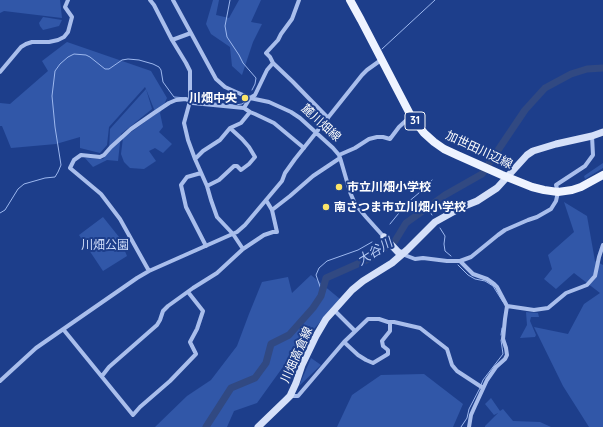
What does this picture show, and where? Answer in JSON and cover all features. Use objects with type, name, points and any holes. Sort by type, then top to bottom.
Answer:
[{"type":"main road","name":"加世田川辺線","points":[[350,0],[411,116],[424,133],[444,149],[505,176],[532,187],[544,190],[558,192],[572,190],[581,187],[603,175]]},
{"type":"street","points":[[0,72],[21,47],[26,44],[32,42],[49,42],[64,37],[68,32],[72,17],[65,7],[68,0]]},
{"type":"street","points":[[150,0],[190,71],[190,101],[184,123],[195,159],[207,186],[217,217],[233,234],[243,249]]},
{"type":"street","name":"麓川畑線","points":[[173,0],[216,79],[225,87],[250,98],[269,102],[291,112],[317,132],[340,157],[355,204],[400,253]]},
{"type":"street","points":[[299,0],[292,19],[278,40],[266,53],[270,57],[273,64],[328,118]]},
{"type":"street","points":[[172,40],[191,33]]},
{"type":"street","points":[[0,381],[36,348],[120,289],[149,271],[237,232],[245,225],[282,181],[285,173],[295,159],[362,75],[381,60]]},
{"type":"street","points":[[244,108],[250,98],[255,95],[267,70],[273,64]]},
{"type":"street","points":[[149,271],[120,219],[100,194],[70,168],[74,160],[81,155],[104,156],[111,147],[131,129],[169,103],[176,100],[186,99],[193,103],[244,108],[274,123],[304,148]]},
{"type":"street","points":[[195,159],[203,151],[220,140],[230,128],[241,123],[250,112]]},
{"type":"street","points":[[272,210],[313,176],[340,157],[377,137],[390,139],[399,127],[411,116]]},
{"type":"street","points":[[207,186],[218,180],[234,166],[237,166],[241,170],[255,157],[250,148],[230,128]]},
{"type":"street","name":"川畑高倉線","points":[[258,427],[290,396],[302,365],[316,336],[326,319],[352,290],[383,270],[435,222],[448,214],[486,196],[497,188],[505,176],[533,151],[603,132]]},
{"type":"street","points":[[400,253],[415,259],[423,258],[460,261],[471,257],[498,234],[505,230],[551,210],[556,201],[558,192],[556,185],[585,166],[593,155],[592,136]]},
{"type":"street","points":[[201,173],[187,177],[181,185],[186,207],[206,246]]},
{"type":"street","points":[[102,376],[109,367],[157,325],[165,308],[223,268],[243,249],[264,235],[278,232],[272,210],[266,200]]},
{"type":"street","points":[[507,306],[534,310],[548,308],[566,293],[587,285],[595,276],[603,246]]},
{"type":"street","points":[[460,261],[473,274],[487,279],[494,284],[507,306],[503,339],[507,355],[481,387],[471,415],[469,427]]},
{"type":"street","points":[[63,329],[133,415],[170,381],[196,354],[190,342],[197,329],[203,311],[188,292]]},
{"type":"street","points":[[334,310],[355,331]]},
{"type":"street","points":[[290,396],[298,396],[344,342],[368,319],[379,319],[420,328],[447,348],[452,365],[457,371],[481,387]]},
{"type":"street","points":[[344,342],[358,355],[373,363],[388,354],[388,350],[383,346],[382,341],[390,331],[390,322]]},
{"type":"green space","points":[[0,0],[60,0],[62,18],[4,11],[0,13]]},
{"type":"green space","points":[[213,0],[219,0],[216,15],[229,18],[239,0],[261,0],[251,22],[262,24],[253,42],[242,75],[232,66],[230,47],[211,34],[206,24]]},
{"type":"green space","points":[[43,17],[62,20],[59,26],[43,30],[39,23]]},
{"type":"green space","points":[[67,42],[151,71],[167,98],[160,113],[163,127],[159,132],[172,144],[163,153],[155,148],[149,151],[156,161],[144,169],[130,168],[124,162],[121,154],[123,138],[156,114],[145,87],[109,127],[107,145],[100,153],[80,148],[80,137],[56,144],[11,148],[2,126],[0,126],[0,103],[10,104],[48,71],[42,61]]},
{"type":"green space","points":[[146,89],[152,109],[121,134],[118,161],[107,160],[93,167],[85,158],[103,159],[109,152],[110,129]]},
{"type":"green space","points":[[603,163],[603,168],[585,179],[584,176]]},
{"type":"green space","points":[[564,202],[587,216],[595,261],[603,265],[603,427],[589,427],[563,386],[534,327],[568,334],[584,304],[600,293],[574,273],[556,289],[544,279],[552,269],[548,255],[574,232]]},
{"type":"green space","name":"川畑公園","points":[[103,217],[119,237],[127,256],[103,271],[79,235]]},
{"type":"green space","points":[[311,275],[340,299],[293,353],[257,403],[234,411],[227,427],[155,427],[187,396],[211,380],[237,346],[262,282],[288,277],[292,293]]},
{"type":"green space","points":[[526,312],[538,313],[539,317],[531,317],[530,321],[536,335],[535,337],[520,338],[527,325]]},
{"type":"green space","points":[[311,358],[321,365],[299,386]]},
{"type":"green space","points":[[424,374],[463,404],[453,427],[337,427],[352,395],[381,375]]},
{"type":"green space","points":[[491,398],[500,411],[503,409],[513,421],[540,422],[551,427],[485,427],[498,413],[494,415],[485,404]]},
{"type":"waterway","points":[[230,0],[225,26],[227,37],[243,63],[256,78],[252,90]]},
{"type":"waterway","points":[[382,49],[435,0]]},
{"type":"waterway","points":[[0,213],[5,210],[18,189],[24,184],[45,178],[55,177],[58,172],[61,165],[52,96],[55,71],[68,57],[74,54],[86,55],[105,69],[109,69],[122,60],[128,59],[153,64],[161,70],[163,82],[174,97],[187,98]]},
{"type":"waterway","name":"大谷川","points":[[206,427],[231,388],[255,378],[266,363],[271,344],[289,335],[313,308],[321,296],[326,278],[371,258],[395,241],[406,223],[445,195],[482,174],[525,110],[545,88],[571,74],[587,69],[603,68]]},
{"type":"waterway","points":[[204,102],[235,105],[242,104],[246,101]]},
{"type":"waterway","points":[[390,224],[407,203],[432,180]]},
{"type":"waterway","points":[[427,208],[432,215]]},
{"type":"waterway","points":[[440,228],[445,236],[445,251],[451,256]]},
{"type":"waterway","points":[[322,292],[316,275],[319,268],[327,261],[358,250],[372,242]]},
{"type":"waterway","points":[[458,265],[468,275],[475,279],[485,281],[493,286],[503,302]]},
{"type":"waterway","points":[[501,335],[502,328]]},
{"type":"waterway","points":[[481,385],[483,380],[503,354],[501,340]]},
{"type":"waterway","points":[[461,427],[467,418],[469,409],[480,388]]},
{"type":"place","name":"川畑中央","points":[[245,98]]},
{"type":"place","name":"市立川畑小学校","points":[[339,187]]},
{"type":"place","name":"南さつま市立川畑小学校","points":[[326,207]]}]
